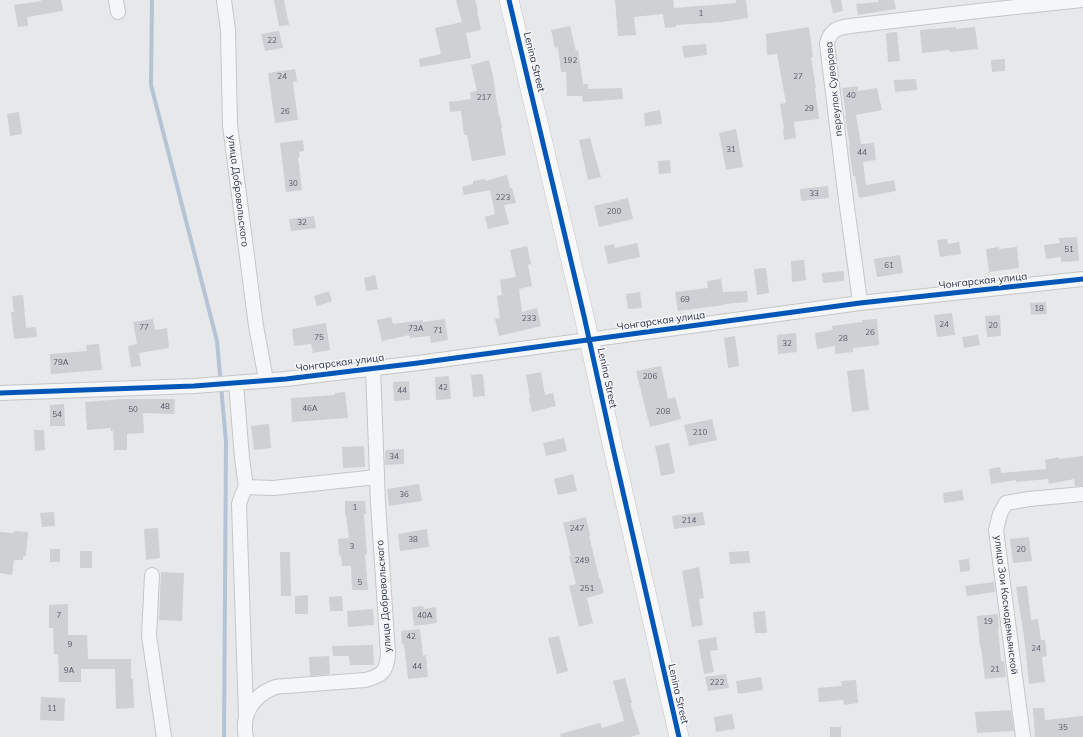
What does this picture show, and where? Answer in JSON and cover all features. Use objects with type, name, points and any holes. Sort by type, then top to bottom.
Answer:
[{"type":"street","name":"улица Добровольского","points":[[224,0],[228,30],[230,125],[256,326],[266,380]]},
{"type":"street","name":"Lenina Street","points":[[509,0],[554,186],[679,737]]},
{"type":"street","name":"переулок Суворова","points":[[860,303],[827,44],[829,36],[838,29],[985,5],[1083,0]]},
{"type":"street","name":"Чонгарская улица","points":[[0,393],[194,386],[286,379],[860,303],[1083,279]]},
{"type":"street","name":"улица Добровольского","points":[[246,737],[246,719],[251,704],[261,694],[274,687],[365,680],[382,673],[388,666],[378,503],[373,368]]},
{"type":"street","points":[[240,382],[242,458],[246,487],[240,504],[246,719]]},
{"type":"street","points":[[246,487],[273,488],[377,477]]},
{"type":"street","name":"улица Зои Космодемьянской","points":[[1023,737],[996,530],[1000,514],[1006,503],[1029,499],[1083,494]]},
{"type":"street","points":[[152,575],[149,636],[164,737]]},
{"type":"building","points":[[41,0],[61,0],[63,11],[27,17],[28,26],[18,27],[14,5]]},
{"type":"building","points":[[274,0],[284,0],[289,25],[279,26]]},
{"type":"building","points":[[456,0],[475,0],[478,10],[481,30],[466,33],[471,58],[420,67],[419,59],[441,54],[435,28],[462,22]]},
{"type":"building","points":[[615,0],[673,0],[674,8],[736,3],[736,0],[746,0],[748,18],[722,22],[676,25],[676,27],[665,28],[663,14],[634,17],[636,35],[618,36]]},
{"type":"building","points":[[830,0],[841,0],[843,11],[833,13]]},
{"type":"building","points":[[878,0],[894,0],[896,9],[858,15],[856,4],[878,2]]},
{"type":"building","points":[[570,26],[576,51],[578,50],[583,84],[588,84],[588,89],[622,88],[623,99],[583,102],[582,96],[567,96],[566,72],[561,72],[558,47],[555,48],[551,30]]},
{"type":"building","points":[[809,27],[813,57],[811,58],[819,119],[794,122],[796,138],[784,140],[784,129],[780,104],[786,103],[777,54],[767,55],[766,34]]},
{"type":"building","points":[[956,27],[956,29],[975,27],[978,49],[922,53],[920,30]]},
{"type":"building","points":[[279,31],[283,48],[265,51],[261,34]]},
{"type":"building","points":[[897,32],[900,61],[888,62],[886,33]]},
{"type":"building","points":[[706,44],[707,55],[684,58],[682,46]]},
{"type":"building","points":[[1005,59],[1005,71],[992,72],[991,60]]},
{"type":"building","points":[[489,60],[506,155],[472,161],[467,135],[464,135],[461,111],[450,112],[449,102],[471,99],[470,92],[477,91],[471,65]]},
{"type":"building","points":[[295,69],[297,81],[293,82],[298,120],[275,123],[268,73]]},
{"type":"building","points":[[916,79],[917,90],[895,92],[894,80]]},
{"type":"building","points":[[858,86],[858,91],[877,88],[882,110],[856,115],[861,144],[874,143],[876,160],[863,162],[866,185],[894,180],[896,191],[859,198],[855,176],[853,176],[842,88]]},
{"type":"building","points":[[660,110],[662,124],[645,126],[644,113]]},
{"type":"building","points":[[19,112],[22,134],[10,136],[7,114]]},
{"type":"building","points":[[736,129],[743,167],[726,170],[719,133]]},
{"type":"building","points":[[590,138],[601,177],[588,180],[579,140]]},
{"type":"building","points":[[303,140],[304,151],[299,152],[300,157],[298,157],[302,190],[286,192],[280,143]]},
{"type":"building","points":[[670,160],[671,173],[659,174],[658,161]]},
{"type":"building","points":[[507,175],[516,203],[504,205],[509,224],[488,229],[485,217],[495,214],[490,190],[464,195],[462,187],[473,184],[473,181],[485,179],[485,181]]},
{"type":"building","points":[[828,186],[829,198],[801,201],[800,189]]},
{"type":"building","points":[[628,198],[633,219],[599,227],[594,206]]},
{"type":"building","points":[[314,216],[316,228],[291,231],[289,219]]},
{"type":"building","points":[[1077,237],[1079,261],[1061,262],[1061,257],[1046,259],[1044,245],[1060,243],[1059,238]]},
{"type":"building","points":[[947,239],[948,244],[959,242],[961,254],[940,257],[937,240]]},
{"type":"building","points":[[637,243],[640,257],[608,264],[604,246],[614,244],[615,248]]},
{"type":"building","points":[[527,246],[531,264],[528,265],[532,286],[519,289],[522,312],[537,308],[541,326],[499,336],[495,319],[500,318],[497,296],[502,295],[500,280],[516,277],[510,250]]},
{"type":"building","points":[[999,247],[999,249],[1017,247],[1019,268],[989,272],[986,249]]},
{"type":"building","points":[[900,255],[903,273],[877,277],[874,259]]},
{"type":"building","points":[[804,260],[806,280],[792,282],[791,261]]},
{"type":"building","points":[[766,268],[769,293],[757,295],[754,269]]},
{"type":"building","points":[[844,271],[844,281],[823,283],[822,273]]},
{"type":"building","points":[[375,275],[378,289],[366,291],[364,278]]},
{"type":"building","points":[[721,279],[723,292],[747,291],[748,302],[678,311],[675,292],[708,288],[707,281]]},
{"type":"building","points":[[329,291],[332,301],[317,306],[314,296]]},
{"type":"building","points":[[640,292],[642,308],[628,309],[626,294]]},
{"type":"building","points":[[23,295],[26,328],[36,327],[37,337],[14,339],[11,312],[14,312],[12,296]]},
{"type":"building","points":[[1046,302],[1047,314],[1031,315],[1030,303]]},
{"type":"building","points":[[952,313],[955,335],[937,337],[934,315]]},
{"type":"building","points":[[1000,315],[1001,336],[987,337],[985,316]]},
{"type":"building","points":[[391,317],[393,324],[445,319],[448,340],[431,343],[430,336],[410,338],[409,335],[382,341],[377,320]]},
{"type":"building","points":[[153,319],[155,330],[167,328],[169,348],[139,353],[141,366],[131,367],[128,346],[137,344],[133,322]]},
{"type":"building","points":[[877,319],[879,345],[853,348],[853,352],[835,354],[835,346],[817,349],[815,333],[833,330],[832,326],[862,322],[862,320]]},
{"type":"building","points":[[326,323],[330,350],[313,353],[311,344],[294,346],[292,329]]},
{"type":"building","points":[[796,333],[797,352],[778,354],[777,335]]},
{"type":"building","points":[[978,335],[980,345],[964,348],[962,337]]},
{"type":"building","points":[[735,336],[739,366],[728,368],[724,338]]},
{"type":"building","points":[[99,344],[102,370],[51,374],[50,354],[87,351],[86,345]]},
{"type":"building","points":[[661,366],[668,399],[675,397],[681,419],[650,427],[636,371]]},
{"type":"building","points":[[864,369],[869,410],[852,412],[847,371]]},
{"type":"building","points":[[541,372],[545,395],[553,393],[556,406],[532,412],[526,375]]},
{"type":"building","points":[[483,374],[485,396],[473,397],[471,375]]},
{"type":"building","points":[[449,376],[451,399],[436,400],[435,377]]},
{"type":"building","points":[[409,381],[410,400],[394,401],[393,382]]},
{"type":"building","points":[[345,392],[348,418],[292,422],[291,398],[335,395],[335,393]]},
{"type":"building","points":[[123,399],[175,399],[174,414],[143,413],[144,433],[127,434],[127,450],[114,450],[113,431],[111,431],[111,428],[87,430],[85,402]]},
{"type":"building","points":[[64,404],[65,426],[50,426],[50,405]]},
{"type":"building","points":[[712,419],[717,440],[689,446],[684,425]]},
{"type":"building","points":[[269,424],[271,448],[254,450],[251,426]]},
{"type":"building","points":[[34,430],[44,430],[45,450],[35,451]]},
{"type":"building","points":[[564,438],[567,451],[546,456],[543,443]]},
{"type":"building","points":[[669,443],[675,473],[661,476],[655,446]]},
{"type":"building","points":[[364,446],[365,467],[343,468],[342,447]]},
{"type":"building","points":[[404,449],[404,464],[385,465],[385,450]]},
{"type":"building","points":[[1083,456],[1083,486],[1075,486],[1074,479],[1049,484],[1048,479],[1016,482],[1016,480],[991,484],[989,469],[1000,467],[1001,473],[1046,469],[1045,460],[1059,457],[1059,459]]},
{"type":"building","points":[[573,474],[577,491],[558,495],[554,479]]},
{"type":"building","points":[[419,484],[422,501],[389,506],[387,489]]},
{"type":"building","points":[[962,490],[964,500],[944,503],[943,493]]},
{"type":"building","points":[[345,501],[365,501],[366,514],[364,514],[367,554],[365,554],[368,590],[352,590],[351,566],[342,566],[341,555],[339,556],[338,539],[349,538],[345,515]]},
{"type":"building","points":[[54,512],[55,526],[42,527],[40,513]]},
{"type":"building","points":[[703,512],[705,525],[674,529],[672,516]]},
{"type":"building","points":[[586,517],[599,578],[604,593],[587,598],[593,623],[579,627],[569,586],[576,584],[563,523]]},
{"type":"building","points":[[158,528],[160,558],[146,560],[144,529]]},
{"type":"building","points":[[427,529],[429,547],[400,551],[398,534]]},
{"type":"building","points":[[14,531],[28,532],[26,556],[23,556],[23,560],[14,560],[12,575],[0,573],[0,532],[14,533]]},
{"type":"building","points":[[1029,537],[1032,561],[1013,563],[1010,539]]},
{"type":"building","points":[[50,549],[60,549],[60,562],[50,562]]},
{"type":"building","points":[[80,551],[92,551],[92,568],[80,568]]},
{"type":"building","points":[[749,551],[750,563],[730,564],[729,552]]},
{"type":"building","points":[[280,552],[290,552],[291,596],[281,596]]},
{"type":"building","points":[[969,559],[970,571],[960,572],[959,560]]},
{"type":"building","points":[[699,567],[704,598],[699,599],[703,625],[692,627],[682,571]]},
{"type":"building","points":[[161,572],[184,573],[182,621],[159,620]]},
{"type":"building","points":[[994,582],[995,592],[967,596],[965,586]]},
{"type":"building","points":[[1027,586],[1031,620],[1038,619],[1041,640],[1045,640],[1047,656],[1042,657],[1045,682],[1029,684],[1024,636],[1016,587]]},
{"type":"building","points":[[308,595],[308,614],[295,614],[295,596]]},
{"type":"building","points":[[342,596],[343,611],[330,611],[329,597]]},
{"type":"building","points":[[68,604],[68,635],[87,635],[88,659],[131,659],[131,679],[133,679],[134,708],[116,709],[115,669],[81,669],[81,682],[59,682],[58,654],[54,654],[53,628],[49,628],[49,605]]},
{"type":"building","points":[[423,606],[424,609],[436,607],[437,623],[414,626],[412,607]]},
{"type":"building","points":[[373,609],[374,625],[348,627],[347,611]]},
{"type":"building","points":[[765,611],[767,633],[755,633],[753,612]]},
{"type":"building","points":[[998,614],[1001,661],[1004,661],[1006,677],[985,679],[977,616]]},
{"type":"building","points":[[420,629],[423,656],[426,655],[428,677],[408,679],[401,631]]},
{"type":"building","points":[[559,636],[568,671],[557,674],[548,638]]},
{"type":"building","points":[[716,637],[718,650],[710,651],[714,672],[704,674],[698,640]]},
{"type":"building","points":[[373,645],[374,665],[350,665],[349,656],[333,656],[332,646]]},
{"type":"building","points":[[329,656],[330,674],[310,676],[309,657]]},
{"type":"building","points":[[726,674],[729,688],[708,691],[705,677]]},
{"type":"building","points":[[761,677],[763,690],[738,694],[736,681]]},
{"type":"building","points":[[625,678],[632,703],[630,703],[640,734],[630,737],[561,737],[560,734],[600,723],[602,728],[624,721],[613,681]]},
{"type":"building","points":[[856,680],[858,703],[844,705],[843,700],[819,702],[818,688],[842,686],[841,681]]},
{"type":"building","points":[[41,697],[65,698],[64,721],[40,720]]},
{"type":"building","points":[[1033,708],[1044,708],[1045,720],[1083,716],[1083,737],[1035,737]]},
{"type":"building","points":[[1011,710],[1014,731],[977,733],[975,712]]},
{"type":"building","points":[[732,714],[735,729],[716,732],[714,717]]},
{"type":"building","points":[[830,727],[841,727],[841,737],[830,737]]},
{"type":"waterway","points":[[152,0],[151,85],[217,341],[226,442],[224,737]]},
{"type":"cycle path","points":[[509,0],[584,316],[679,737]]},
{"type":"cycle path","points":[[0,393],[194,386],[286,379],[418,363],[860,303],[1083,279]]}]
